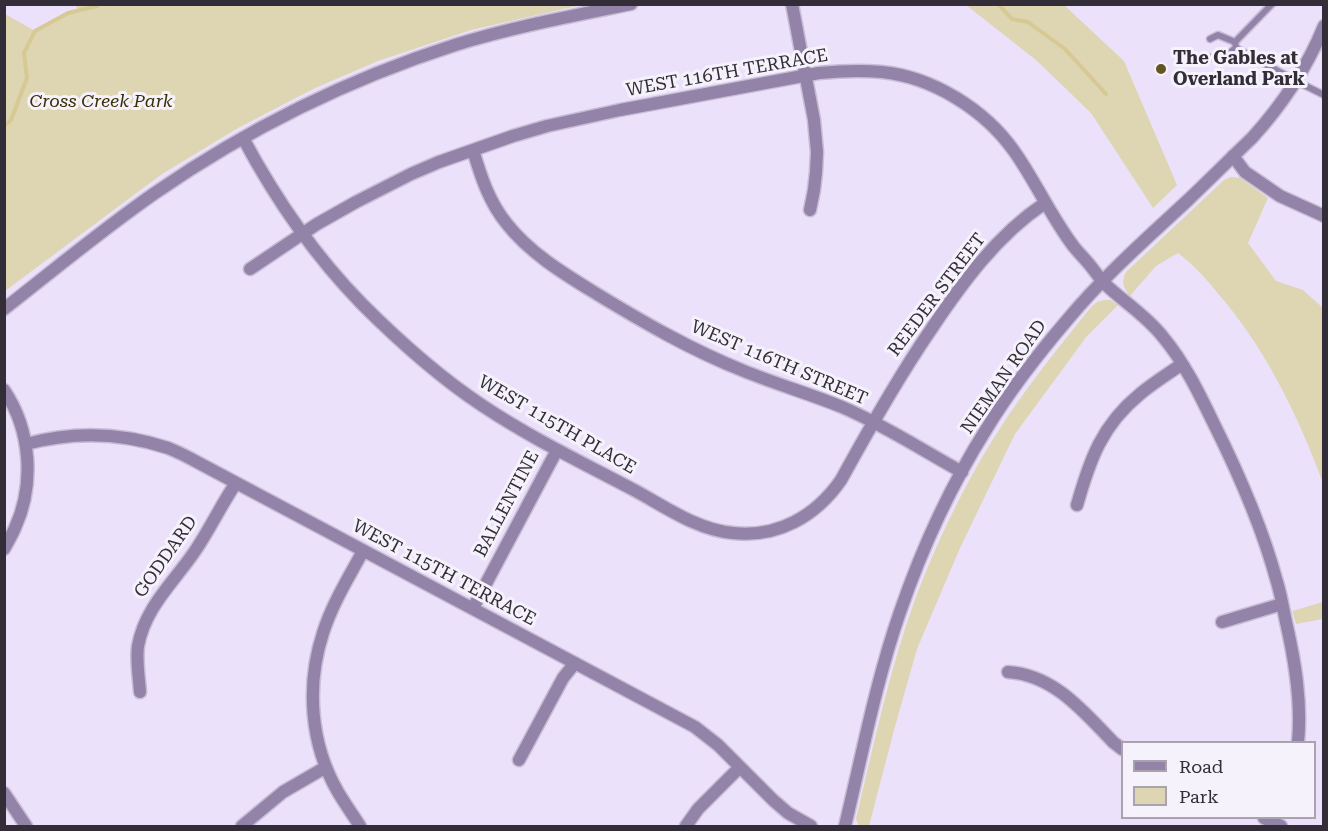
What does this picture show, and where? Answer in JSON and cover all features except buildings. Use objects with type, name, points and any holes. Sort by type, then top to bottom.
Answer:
[{"type":"street","points":[[4,309],[108,226],[155,193],[200,163],[275,120],[334,92],[454,45],[559,18],[631,4]]},
{"type":"street","points":[[792,4],[814,120],[817,152],[810,210]]},
{"type":"street","name":"NIEMAN ROAD","points":[[845,826],[882,669],[900,612],[951,493],[987,427],[1021,378],[1067,320],[1102,281],[1268,121],[1305,66],[1323,26]]},
{"type":"street","name":"WEST 116TH TERRACE","points":[[250,269],[303,233],[411,174],[513,136],[558,124],[805,75],[848,70],[884,72],[921,81],[942,90],[969,106],[993,126],[1013,149],[1069,240],[1102,281],[1163,336],[1192,380],[1234,463],[1270,559],[1295,660],[1299,708],[1298,741]]},
{"type":"street","name":"WEST 115TH PLACE","points":[[243,138],[293,221],[326,263],[362,303],[417,356],[483,406],[557,450],[699,525],[732,533],[754,534],[781,528],[801,519],[818,507],[833,491],[873,422]]},
{"type":"street","name":"WEST 116TH STREET","points":[[473,150],[481,177],[506,223],[524,243],[569,277],[688,346],[744,371],[818,398],[873,422],[962,472]]},
{"type":"street","points":[[1233,156],[1245,172],[1280,196],[1323,216]]},
{"type":"street","name":"REEDER STREET","points":[[873,422],[908,363],[975,268],[1027,215],[1045,203]]},
{"type":"street","points":[[1077,505],[1086,471],[1101,438],[1140,394],[1182,364]]},
{"type":"street","points":[[4,390],[23,430],[28,478],[24,502],[16,527],[4,549]]},
{"type":"street","name":"WEST 115TH TERRACE","points":[[26,444],[78,434],[108,435],[138,440],[169,449],[197,462],[695,727],[718,745],[739,768],[788,813],[811,826]]},
{"type":"street","name":"BALLENTINE","points":[[473,608],[557,450]]},
{"type":"street","name":"GODDARD","points":[[140,692],[138,645],[146,619],[155,603],[207,533],[236,483]]},
{"type":"street","points":[[360,826],[337,791],[326,767],[318,744],[314,722],[313,691],[316,661],[323,632],[363,551]]},
{"type":"street","points":[[1222,621],[1282,604]]},
{"type":"street","points":[[519,760],[563,678],[575,663]]},
{"type":"street","points":[[1008,672],[1021,673],[1046,682],[1064,694],[1121,747]]},
{"type":"street","points":[[242,826],[283,792],[326,767]]},
{"type":"street","points":[[686,826],[698,809],[739,768]]},
{"type":"street","points":[[4,793],[26,826]]},
{"type":"lane","points":[[1210,57],[1218,60],[1228,54],[1272,4]]},
{"type":"lane","points":[[1210,39],[1218,35],[1323,95]]},
{"type":"green space","name":"Cross Creek Park","points":[[75,5],[581,5],[471,30],[378,61],[313,89],[238,128],[162,174],[5,291],[5,14],[35,31],[68,13],[79,10]]},
{"type":"green space","points":[[966,5],[1064,5],[1124,61],[1177,185],[1153,208],[1091,113],[1036,60]]},
{"type":"green space","points":[[1231,177],[1240,178],[1268,198],[1248,243],[1276,281],[1303,290],[1323,308],[1323,483],[1282,388],[1242,323],[1198,270],[1178,253],[1156,266],[1130,296],[1124,284],[1126,272],[1224,180]]},
{"type":"green space","points":[[1104,300],[1110,300],[1118,305],[1087,336],[1015,434],[960,548],[917,649],[869,826],[859,826],[856,819],[883,705],[907,622],[936,548],[969,480],[994,437],[1048,361],[1091,307]]},
{"type":"green space","points":[[1323,602],[1323,619],[1296,624],[1292,611]]},
{"type":"waterway","points":[[4,126],[11,120],[27,78],[24,53],[35,31],[68,13],[99,4]]},
{"type":"waterway","points":[[998,4],[1012,19],[1028,22],[1065,49],[1106,94]]},
{"type":"place","name":"The Gables at Overland Park","points":[[1161,69]]}]
